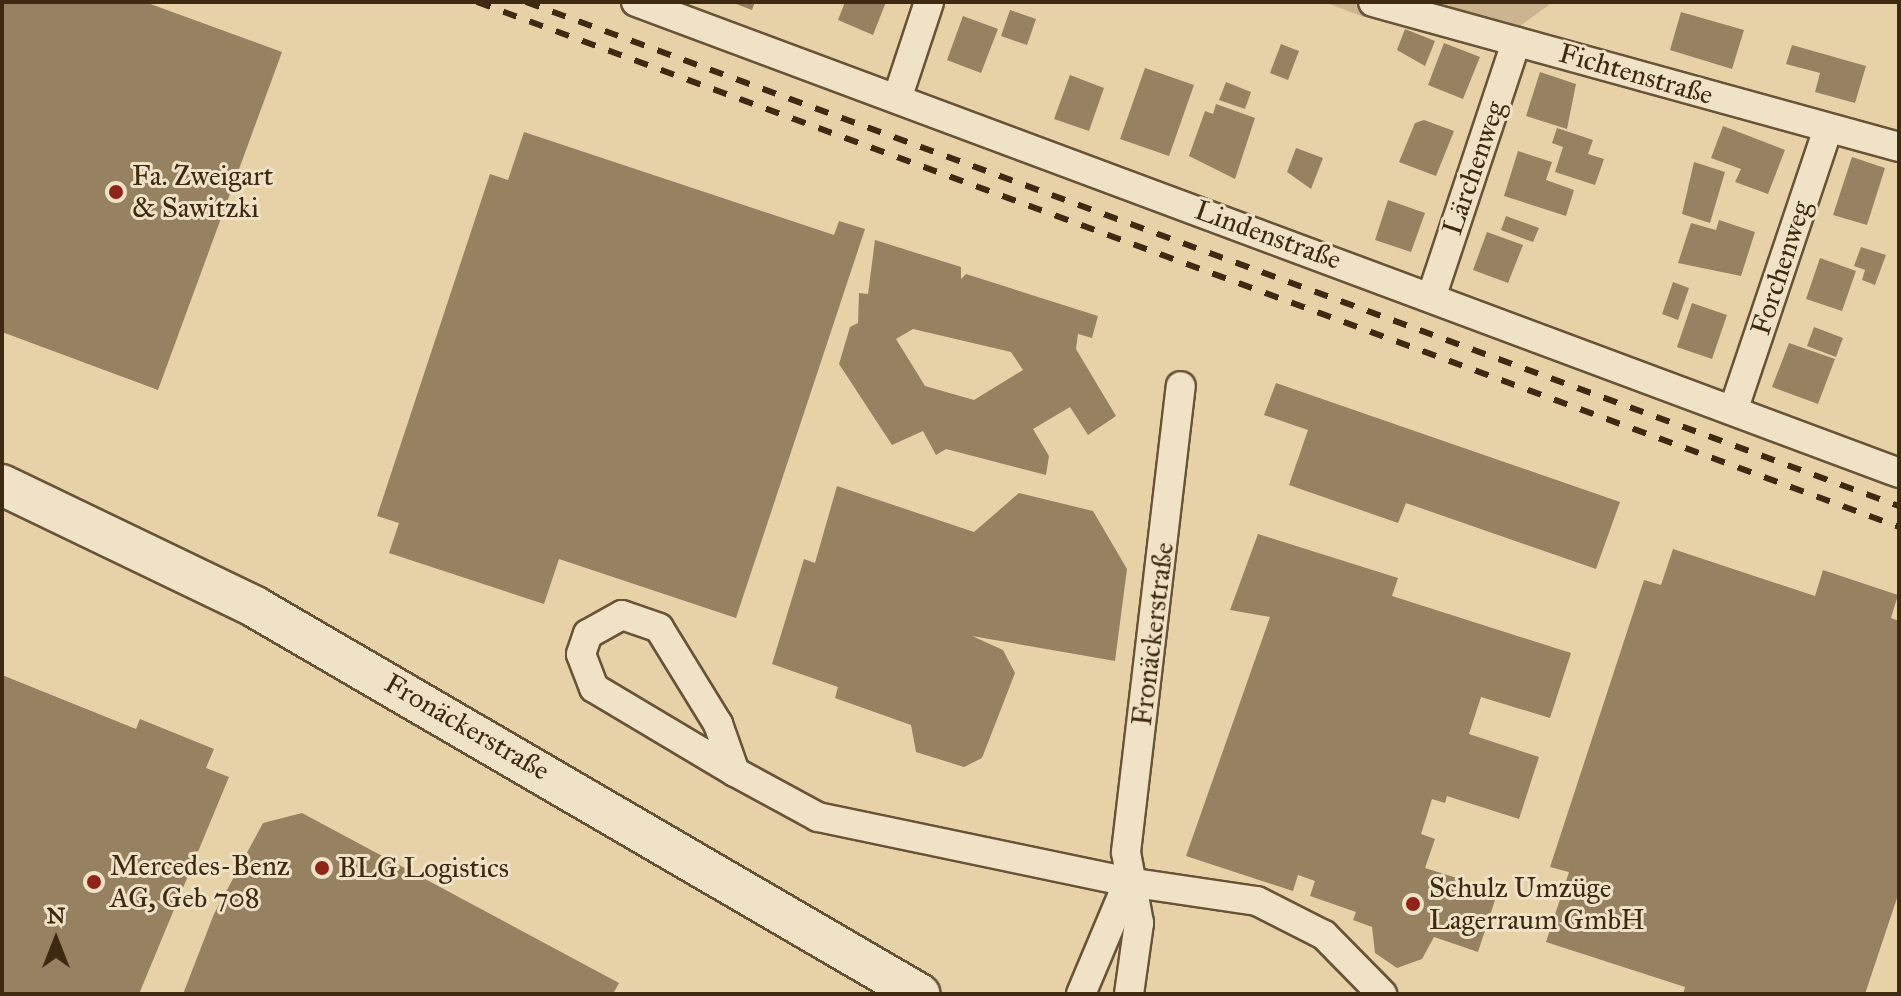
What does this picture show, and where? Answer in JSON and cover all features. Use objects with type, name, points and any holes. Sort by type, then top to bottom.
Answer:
[{"type":"main road","name":"Fronäckerstraße","points":[[2,485],[255,607],[908,990]]},
{"type":"street","name":"Lindenstraße","points":[[636,2],[1432,295],[1899,473]]},
{"type":"street","points":[[898,96],[929,2]]},
{"type":"street","name":"Fichtenstraße","points":[[1373,2],[1899,147]]},
{"type":"street","name":"Lärchenweg","points":[[1432,295],[1516,42]]},
{"type":"street","name":"Forchenweg","points":[[1734,408],[1828,128]]},
{"type":"street","name":"Fronäckerstraße","points":[[1081,994],[1128,882],[1181,386]]},
{"type":"street","points":[[735,772],[718,724],[659,628],[622,615],[588,634],[582,663],[594,688],[735,772],[857,830],[1128,882],[1257,901],[1295,914],[1382,994]]},
{"type":"street","name":"Fronäckerstraße","points":[[1128,882],[1139,923],[1129,994]]},
{"type":"shaded area","points":[[1324,2],[1553,2],[1513,31],[1382,8],[1364,17]]},
{"type":"building","name":"Fa. Zweigart & Sawitzki","points":[[2,2],[145,2],[282,52],[158,390],[2,332]]},
{"type":"building","points":[[731,2],[755,2],[752,10]]},
{"type":"building","points":[[845,2],[886,2],[873,35],[838,20]]},
{"type":"building","points":[[1010,10],[1036,19],[1027,45],[1001,36]]},
{"type":"building","points":[[1681,12],[1744,30],[1732,69],[1670,50]]},
{"type":"building","points":[[963,16],[998,29],[981,73],[947,60]]},
{"type":"building","points":[[1405,29],[1435,41],[1425,66],[1397,50]]},
{"type":"building","points":[[1444,43],[1480,57],[1463,99],[1428,85]]},
{"type":"building","points":[[1281,44],[1299,51],[1288,80],[1270,73]]},
{"type":"building","points":[[1792,45],[1866,66],[1855,103],[1815,92],[1820,73],[1786,64]]},
{"type":"building","points":[[1145,68],[1194,85],[1169,156],[1120,139]]},
{"type":"building","points":[[1540,72],[1576,84],[1567,129],[1526,116]]},
{"type":"building","points":[[1070,75],[1104,88],[1089,131],[1054,119]]},
{"type":"building","points":[[1226,82],[1251,92],[1245,109],[1219,100]]},
{"type":"building","points":[[1216,104],[1255,118],[1235,179],[1189,156],[1205,111],[1213,114]]},
{"type":"building","points":[[1424,120],[1454,131],[1436,176],[1399,162],[1415,123]]},
{"type":"building","points":[[1723,126],[1785,150],[1768,194],[1735,182],[1741,169],[1711,158]]},
{"type":"building","points":[[1557,128],[1593,140],[1588,154],[1604,159],[1595,185],[1555,172],[1563,147],[1552,143]]},
{"type":"building","points":[[524,132],[834,235],[839,221],[865,229],[736,618],[559,559],[544,604],[389,553],[399,523],[377,516],[490,174],[508,180]]},
{"type":"building","points":[[1296,148],[1323,158],[1311,189],[1287,172]]},
{"type":"building","points":[[1518,151],[1552,162],[1546,180],[1574,190],[1566,216],[1504,196]]},
{"type":"building","points":[[1852,157],[1885,168],[1867,225],[1833,215]]},
{"type":"building","points":[[1694,162],[1725,172],[1710,223],[1682,214]]},
{"type":"building","points":[[1388,200],[1425,213],[1411,252],[1375,240]]},
{"type":"building","points":[[1506,216],[1539,228],[1533,242],[1501,230]]},
{"type":"building","points":[[1719,220],[1755,232],[1741,276],[1678,263],[1691,223],[1716,230]]},
{"type":"building","points":[[1487,232],[1523,245],[1508,283],[1473,270]]},
{"type":"building","points":[[875,240],[961,267],[961,279],[966,274],[1098,316],[1092,338],[1078,334],[1076,349],[1116,416],[1088,435],[1070,407],[1033,429],[1049,456],[1046,475],[946,449],[936,455],[923,431],[892,445],[839,364],[850,327],[858,323],[859,293],[868,294]],"holes":[[[913,329],[1011,352],[1023,370],[974,400],[925,386],[896,339]]]},
{"type":"building","points":[[1861,247],[1886,255],[1875,285],[1862,280],[1865,270],[1854,266]]},
{"type":"building","points":[[1820,258],[1856,271],[1842,311],[1806,299]]},
{"type":"building","points":[[1673,282],[1689,288],[1678,320],[1662,314]]},
{"type":"building","points":[[1692,303],[1727,315],[1712,359],[1677,347]]},
{"type":"building","points":[[1814,327],[1843,338],[1836,357],[1807,346]]},
{"type":"building","points":[[1789,343],[1835,359],[1818,404],[1772,387]]},
{"type":"building","points":[[1276,383],[1620,502],[1596,569],[1406,503],[1398,523],[1289,485],[1308,430],[1264,415]]},
{"type":"building","points":[[837,486],[974,532],[1019,493],[1093,511],[1127,569],[1115,661],[972,636],[1003,650],[1015,673],[982,758],[964,767],[916,752],[911,725],[835,698],[838,687],[772,664],[804,559],[815,563]]},
{"type":"building","points":[[1258,534],[1398,578],[1392,596],[1571,653],[1550,718],[1481,697],[1469,734],[1539,757],[1519,819],[1447,796],[1445,803],[1432,799],[1421,834],[1435,839],[1425,868],[1498,891],[1478,952],[1434,937],[1422,959],[1397,968],[1375,953],[1372,927],[1353,920],[1356,912],[1310,896],[1315,881],[1298,875],[1293,891],[1186,856],[1270,617],[1230,610]]},
{"type":"building","points":[[1673,549],[1815,596],[1823,570],[1898,595],[1891,618],[1899,621],[1899,892],[1865,994],[1683,994],[1685,987],[1546,942],[1569,872],[1550,867],[1644,580],[1661,585]]},
{"type":"building","name":"Mercedes-Benz AG, Geb 708","points":[[2,675],[136,729],[140,719],[214,749],[206,768],[229,777],[139,994],[2,994]]},
{"type":"building","name":"BLG Logistics","points":[[302,813],[619,983],[613,994],[183,994],[214,914],[263,823]]},
{"type":"railway","points":[[477,2],[1899,527]]},
{"type":"railway","points":[[526,2],[1899,506]]},
{"type":"place","name":"Fa. Zweigart & Sawitzki","points":[[116,192]]},
{"type":"place","name":"BLG Logistics","points":[[322,868]]},
{"type":"place","name":"Mercedes-Benz AG, Geb 708","points":[[94,882]]},
{"type":"place","name":"Schulz Umzüge Lagerraum GmbH","points":[[1413,904]]}]
